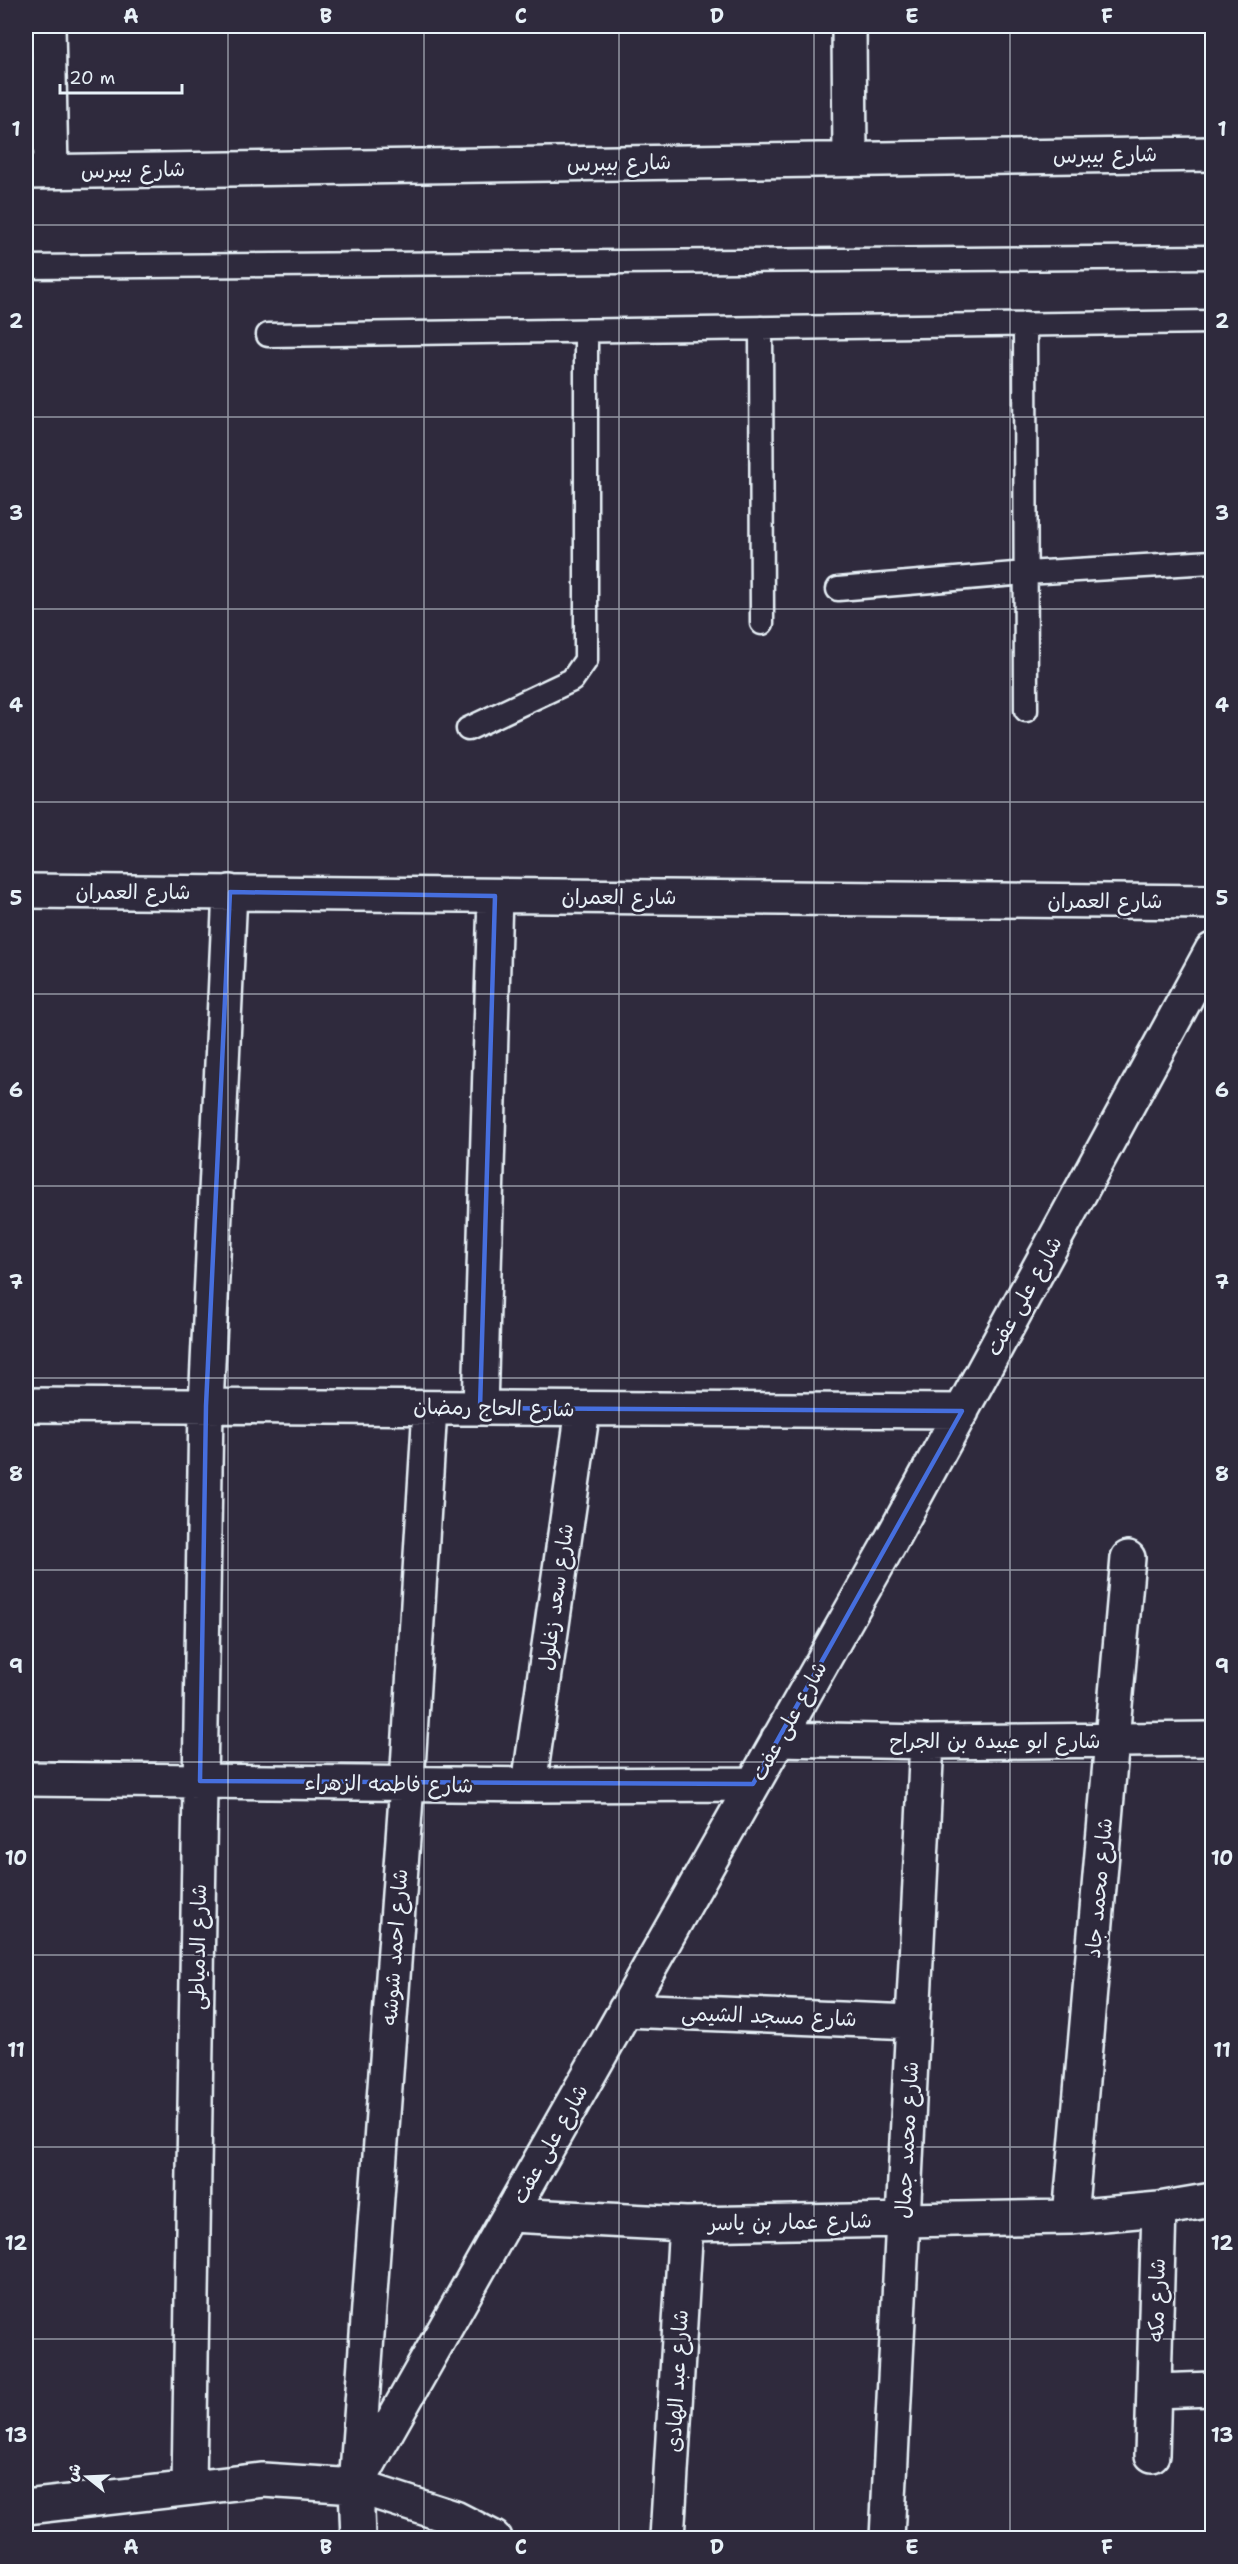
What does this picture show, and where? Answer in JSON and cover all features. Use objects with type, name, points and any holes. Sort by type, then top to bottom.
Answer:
[{"type":"street","points":[[38,172],[48,26]]},
{"type":"street","points":[[849,26],[850,159]]},
{"type":"street","name":"شارع بيبرس","points":[[38,172],[1212,154]]},
{"type":"street","name":"شارع العمران","points":[[26,891],[1212,902]]},
{"type":"street","name":"شارع الدمياطى","points":[[189,2487],[206,1406],[230,892]]},
{"type":"street","points":[[480,1408],[495,896]]},
{"type":"street","name":"شارع على عفت","points":[[356,2486],[962,1411],[1212,950]]},
{"type":"street","name":"شارع الحاج رمضان","points":[[26,1405],[962,1411]]},
{"type":"street","name":"شارع احمد شوشه","points":[[358,2538],[356,2486],[406,1784],[430,1408]]},
{"type":"street","name":"شارع سعد زغلول","points":[[529,1785],[583,1409]]},
{"type":"street","name":"شارع محمد جاد","points":[[1070,2217],[1128,1558]]},
{"type":"street","name":"شارع ابو عبيده بن الجراح","points":[[778,1739],[927,1742],[1212,1739]]},
{"type":"street","name":"شارع محمد جمال","points":[[887,2538],[927,1742]]},
{"type":"street","name":"شارع فاطمه الزهراء","points":[[26,1779],[529,1785],[753,1784]]},
{"type":"street","name":"شارع مسجد الشيمى","points":[[625,2010],[913,2022]]},
{"type":"street","name":"شارع عمار بن ياسر","points":[[510,2215],[686,2224],[1070,2217],[1159,2209],[1212,2200]]},
{"type":"street","name":"شارع مكه","points":[[1152,2455],[1159,2209]]},
{"type":"street","name":"شارع عبد الهادى","points":[[668,2538],[686,2224]]},
{"type":"street","points":[[1155,2391],[1212,2389]]},
{"type":"street","points":[[26,2507],[263,2480],[356,2486],[455,2518],[495,2538]]},
{"type":"lane","points":[[26,267],[1212,257]]},
{"type":"lane","points":[[268,335],[1212,322]]},
{"type":"lane","points":[[1025,324],[1026,711]]},
{"type":"lane","points":[[761,328],[762,623]]},
{"type":"lane","points":[[468,729],[572,680],[586,660],[586,331]]},
{"type":"lane","points":[[838,589],[1026,573],[1212,562]]},
{"type":"highlighted area","points":[[230,892],[495,896],[480,1408],[962,1411],[753,1784],[200,1781],[206,1406]]}]
